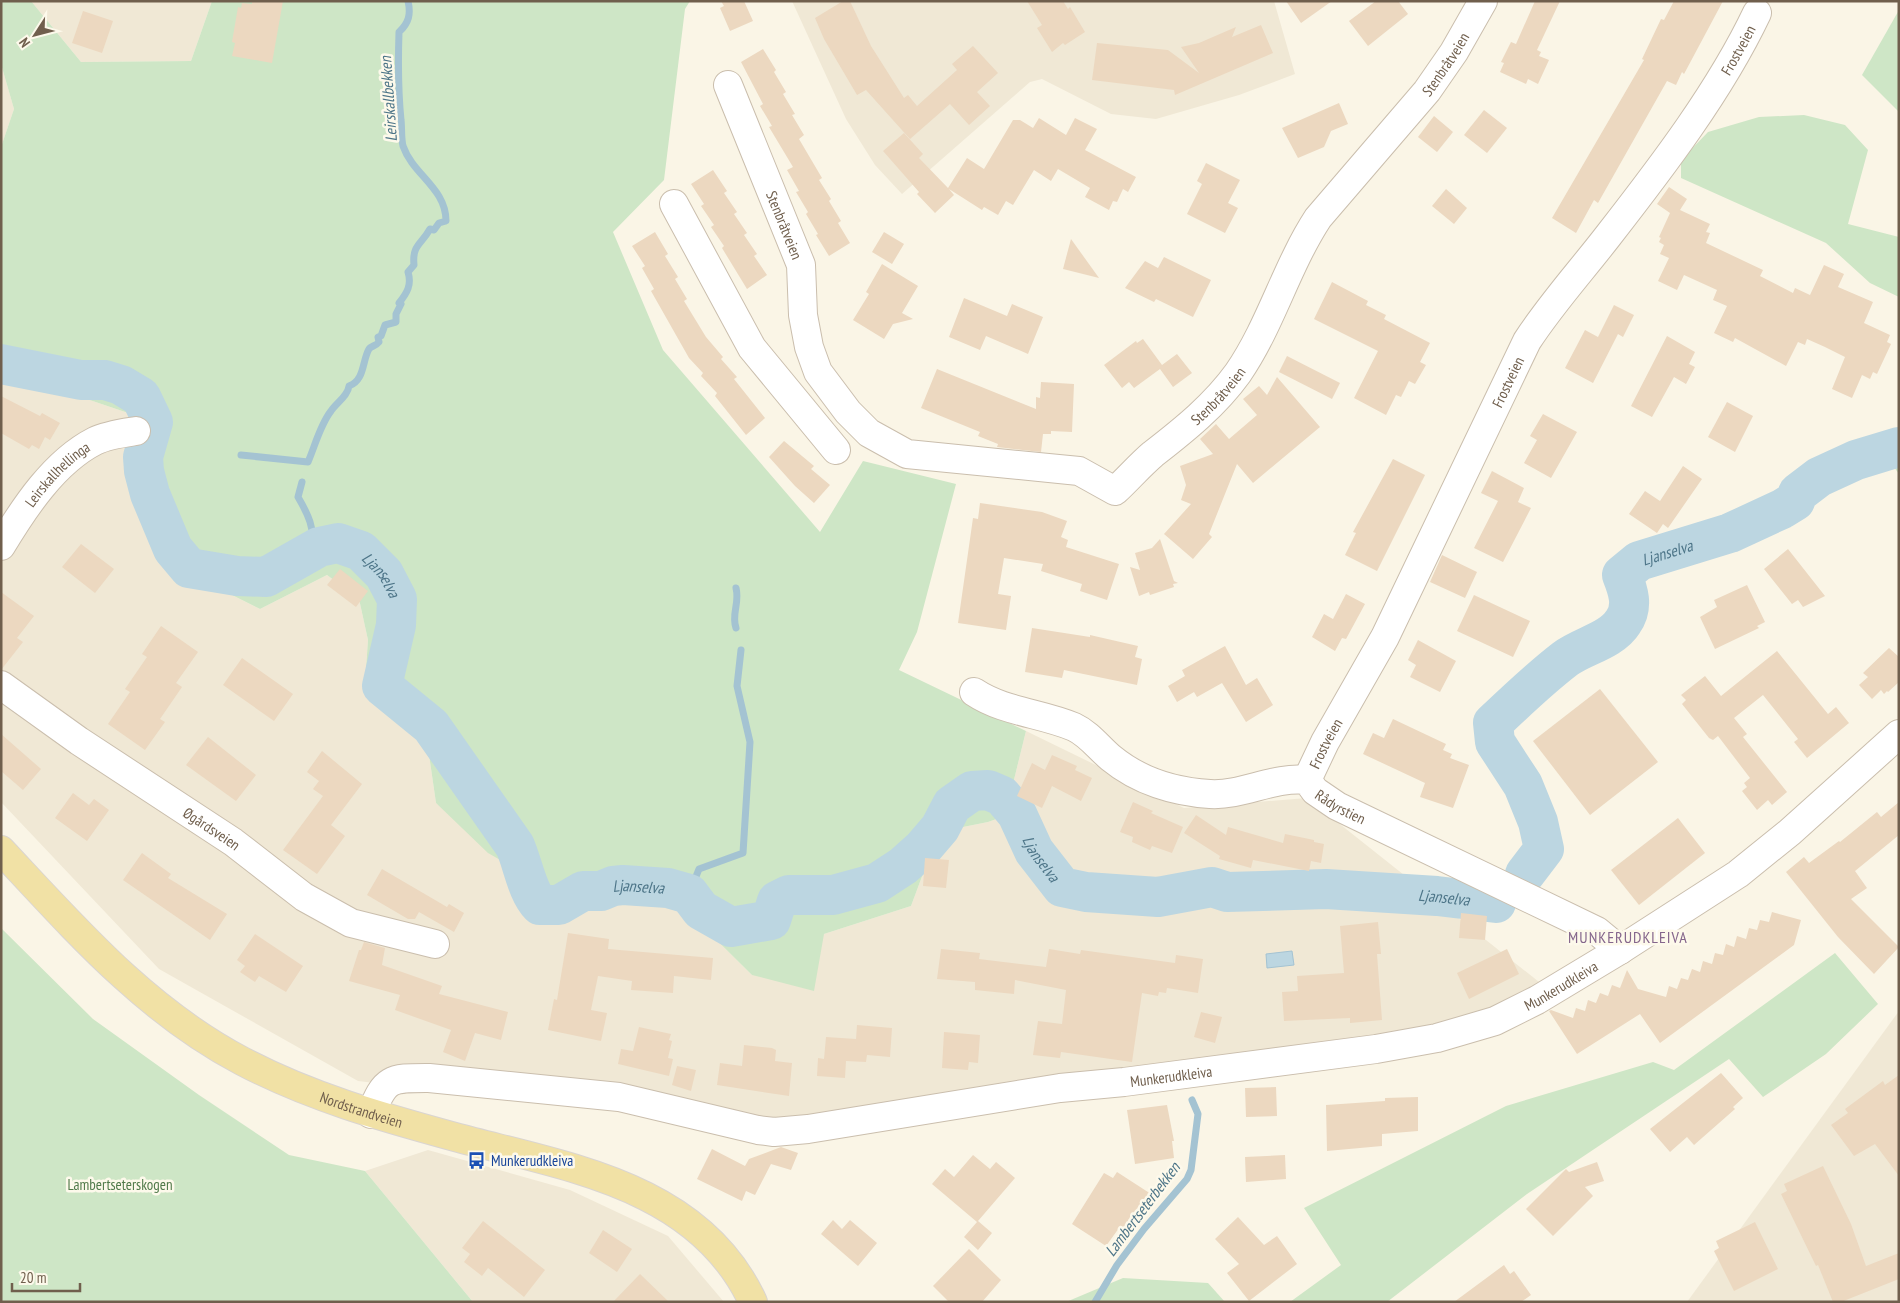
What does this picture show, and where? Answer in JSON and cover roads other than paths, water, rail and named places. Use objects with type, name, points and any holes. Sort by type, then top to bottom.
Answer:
[{"type":"main road","name":"Nordstrandveien","points":[[1,850],[110,966],[181,1023],[233,1056],[313,1094],[372,1114],[577,1169],[635,1189],[659,1202],[701,1234],[733,1268],[753,1302]]},
{"type":"street","name":"Stenbråtveien","points":[[728,85],[801,266],[803,315],[809,347],[818,372],[848,412],[869,433],[899,451],[930,458],[1079,471],[1115,491],[1152,455],[1173,440],[1210,406],[1237,373],[1266,322],[1304,240],[1318,218],[1427,91],[1454,52],[1483,1]]},
{"type":"street","name":"Frostveien","points":[[1307,780],[1325,742],[1385,637],[1527,341],[1542,318],[1609,235],[1706,100],[1748,32],[1756,12]]},
{"type":"street","points":[[674,204],[752,348],[836,450]]},
{"type":"street","points":[[788,392],[818,372]]},
{"type":"street","name":"Leirskallhellinga","points":[[1,546],[17,520],[54,472],[95,441],[136,431]]},
{"type":"street","name":"Øgårdsveien","points":[[1,685],[80,741],[233,842],[314,903],[351,923],[435,944]]},
{"type":"street","name":"Rådyrstien","points":[[974,692],[997,705],[1075,728],[1087,736],[1120,766],[1163,786],[1198,793],[1226,794],[1283,780],[1307,780],[1315,791],[1337,806],[1597,931],[1620,950]]},
{"type":"street","name":"Munkerudkleiva","points":[[372,1114],[380,1092],[386,1085],[400,1078],[428,1078],[619,1096],[758,1130],[774,1132],[808,1129],[1060,1088],[1330,1056],[1437,1038],[1495,1021],[1537,1000],[1620,950],[1738,874],[1790,832],[1899,734]]},
{"type":"water","points":[[1292,951],[1294,965],[1267,968],[1266,954]]},
{"type":"waterway","name":"Leirskallbekken","points":[[241,455],[308,462],[327,417],[342,399],[349,386],[361,375],[369,349],[379,342],[378,337],[381,336],[385,325],[396,322],[396,314],[401,304],[399,303],[409,285],[408,272],[414,265],[416,249],[430,229],[434,230],[439,223],[446,221],[445,209],[441,199],[414,165],[402,143],[398,65],[399,32],[408,18],[408,1]]},
{"type":"waterway","name":"Ljanselva","points":[[1,364],[81,380],[105,380],[121,385],[141,397],[153,422],[143,457],[144,471],[150,494],[173,549],[189,568],[237,576],[266,577],[319,547],[338,543],[361,551],[384,574],[397,599],[396,625],[382,686],[431,726],[515,846],[528,885],[540,905],[559,905],[583,891],[601,891],[613,886],[623,885],[668,888],[689,894],[701,910],[731,927],[771,920],[777,901],[789,895],[833,895],[877,883],[903,866],[922,849],[940,828],[952,805],[972,791],[988,790],[1002,796],[1017,814],[1034,851],[1062,887],[1086,892],[1158,897],[1212,887],[1227,892],[1326,889],[1437,896],[1496,903]]},
{"type":"waterway","name":"Ljanselva","points":[[1525,874],[1544,849],[1538,822],[1523,785],[1495,742],[1493,723],[1565,659],[1604,639],[1618,629],[1626,616],[1629,604],[1628,593],[1622,575],[1639,561],[1730,533],[1782,509],[1795,501],[1798,493],[1819,477],[1856,460],[1899,447]]},
{"type":"waterway","name":"Leirskallbekken","points":[[302,482],[298,497],[310,522],[313,535],[313,549]]},
{"type":"waterway","points":[[736,588],[737,599],[734,618],[736,628]]},
{"type":"waterway","points":[[689,894],[699,869],[743,853],[750,742],[737,686],[741,650]]},
{"type":"waterway","name":"Lambertseterbekken","points":[[1095,1302],[1117,1265],[1144,1229],[1187,1179],[1191,1170],[1198,1114],[1192,1100]]},
{"type":"place","name":"Munkerudkleiva","points":[[477,1160]]},
{"type":"district","name":"MUNKERUDKLEIVA","points":[[1628,937]]},
{"type":"park label","name":"Lambertseterskogen","points":[[120,1184]]}]
